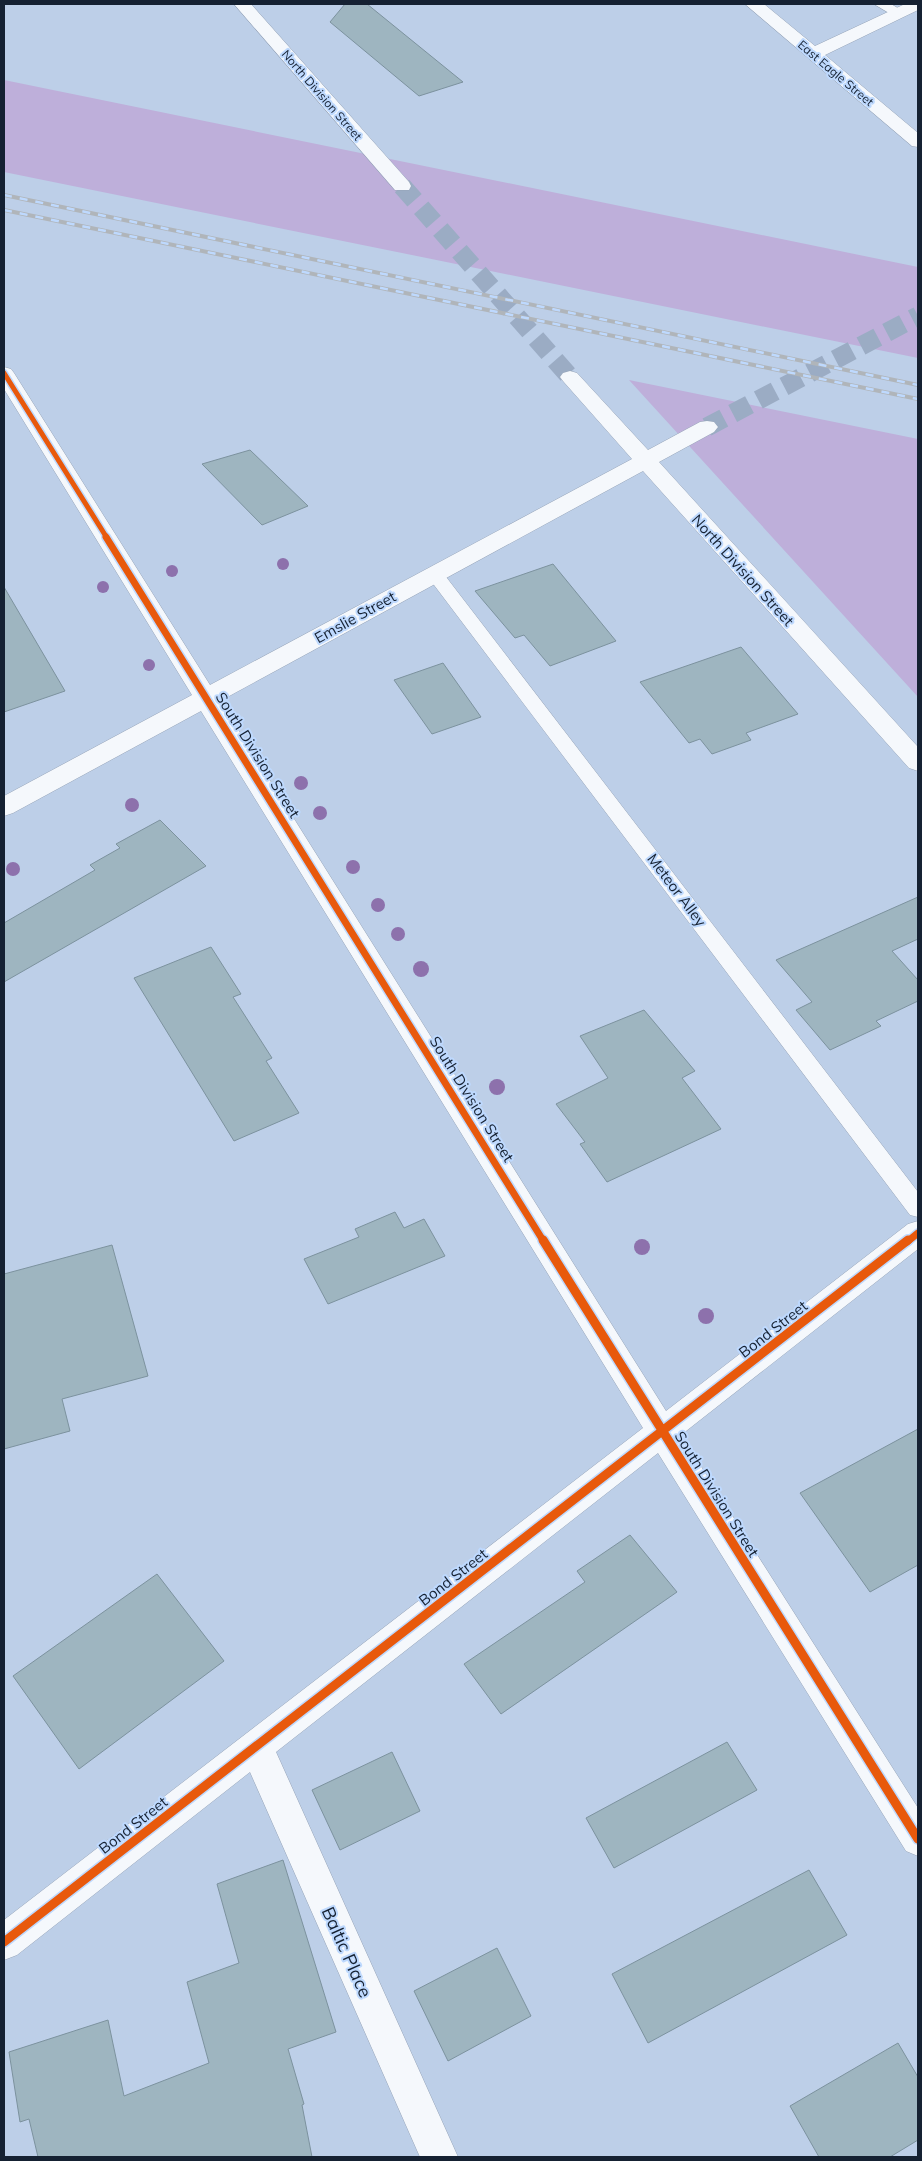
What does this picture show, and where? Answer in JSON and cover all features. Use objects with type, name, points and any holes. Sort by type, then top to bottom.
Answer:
[{"type":"street","name":"North Division Street","points":[[242,4],[402,186]]},
{"type":"street","name":"East Eagle Street","points":[[754,4],[918,142]]},
{"type":"street","points":[[814,54],[918,4]]},
{"type":"street","name":"South Division Street","points":[[4,373],[662,1432],[918,1839]]},
{"type":"street","name":"North Division Street","points":[[570,377],[643,460],[918,762]]},
{"type":"street","name":"Emslie Street","points":[[4,807],[707,427]]},
{"type":"street","name":"Bond Street","points":[[4,1942],[918,1233]]},
{"type":"street","name":"Baltic Place","points":[[256,1747],[439,2157]]},
{"type":"lane","points":[[881,4],[899,13]]},
{"type":"lane","name":"Meteor Alley","points":[[434,573],[918,1208]]},
{"type":"shaded area","points":[[4,80],[918,267],[918,358],[4,172]]},
{"type":"shaded area","points":[[629,380],[918,439],[918,697]]},
{"type":"building","points":[[345,4],[367,4],[463,82],[419,96],[330,22]]},
{"type":"building","points":[[250,450],[308,506],[262,525],[202,464]]},
{"type":"building","points":[[553,564],[616,641],[550,666],[524,635],[515,638],[475,591]]},
{"type":"building","points":[[4,587],[65,691],[4,712]]},
{"type":"building","points":[[741,647],[798,714],[746,733],[751,740],[712,754],[700,739],[689,743],[640,682]]},
{"type":"building","points":[[443,663],[481,717],[432,734],[394,680]]},
{"type":"building","points":[[160,820],[206,866],[4,982],[4,923],[95,870],[90,865],[120,848],[116,844]]},
{"type":"building","points":[[918,897],[918,939],[892,951],[918,980],[918,1001],[876,1021],[881,1026],[830,1050],[796,1010],[812,1002],[776,960]]},
{"type":"building","points":[[211,947],[241,994],[233,997],[272,1058],[266,1061],[299,1113],[234,1141],[134,978]]},
{"type":"building","points":[[644,1010],[695,1071],[682,1078],[721,1129],[607,1182],[580,1144],[585,1142],[556,1104],[608,1078],[580,1036]]},
{"type":"building","points":[[395,1212],[404,1228],[424,1219],[445,1256],[328,1304],[304,1259],[359,1237],[355,1229]]},
{"type":"building","points":[[112,1245],[148,1376],[62,1399],[70,1431],[4,1449],[4,1274]]},
{"type":"building","points":[[918,1429],[918,1565],[870,1592],[800,1493]]},
{"type":"building","points":[[630,1535],[677,1592],[501,1714],[464,1664],[585,1582],[577,1571]]},
{"type":"building","points":[[157,1574],[224,1661],[79,1769],[13,1676]]},
{"type":"building","points":[[727,1742],[757,1790],[614,1868],[586,1818]]},
{"type":"building","points":[[392,1752],[420,1811],[340,1850],[312,1790]]},
{"type":"building","points":[[283,1860],[336,2032],[288,2049],[304,2104],[302,2105],[312,2157],[38,2157],[29,2119],[20,2122],[9,2052],[108,2020],[124,2096],[209,2063],[187,1982],[239,1963],[217,1884]]},
{"type":"building","points":[[809,1870],[847,1935],[648,2043],[612,1974]]},
{"type":"building","points":[[497,1948],[531,2016],[448,2061],[414,1991]]},
{"type":"building","points":[[898,2043],[918,2077],[918,2140],[890,2157],[819,2157],[790,2106]]},
{"type":"tunnel","points":[[402,186],[570,377]]},
{"type":"tunnel","points":[[707,427],[918,316]]},
{"type":"railway","points":[[4,195],[918,385]]},
{"type":"railway","points":[[4,210],[918,399]]},
{"type":"cycle path","points":[[4,373],[662,1432],[918,1839]]},
{"type":"cycle path","points":[[4,1942],[918,1233]]}]
